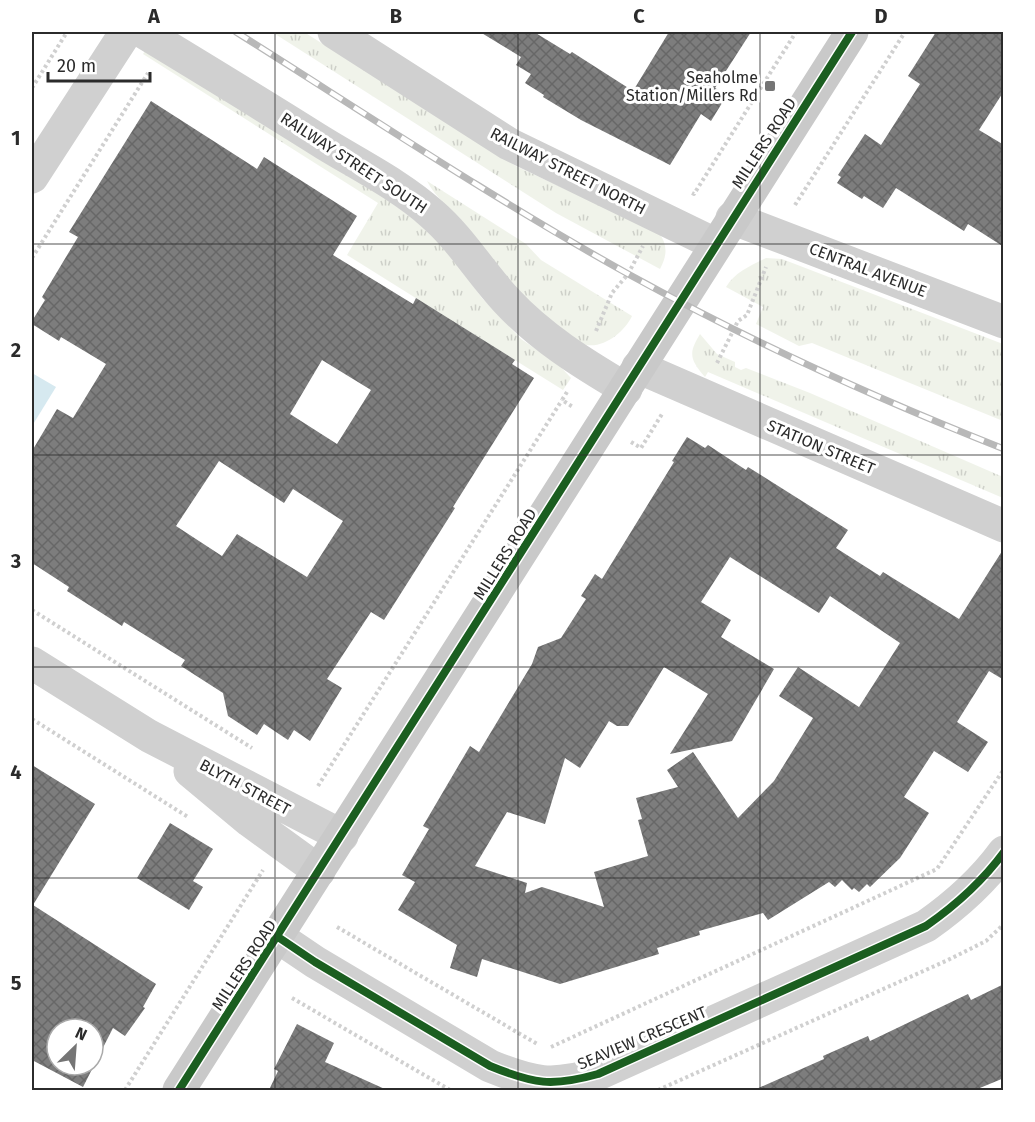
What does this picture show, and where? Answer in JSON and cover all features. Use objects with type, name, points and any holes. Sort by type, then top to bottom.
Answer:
[{"type":"main road","name":"MILLERS ROAD","points":[[179,1090],[342,836],[723,231],[852,32]]},
{"type":"street","name":"RAILWAY STREET NORTH","points":[[334,32],[509,144],[723,231]]},
{"type":"street","points":[[32,177],[129,35]]},
{"type":"street","name":"RAILWAY STREET SOUTH","points":[[129,35],[381,178],[431,213],[448,229],[502,295],[534,327],[576,359],[632,378]]},
{"type":"street","name":"CENTRAL AVENUE","points":[[723,231],[1004,322]]},
{"type":"street","name":"STATION STREET","points":[[632,378],[1004,526]]},
{"type":"street","name":"BLYTH STREET","points":[[32,663],[149,736],[342,836]]},
{"type":"street","name":"BLYTH STREET","points":[[149,736],[250,821],[319,871]]},
{"type":"street","name":"SEAVIEW CRESCENT","points":[[278,937],[315,962],[490,1066],[521,1079],[545,1082],[572,1081],[598,1074],[926,926],[956,905],[1004,852]]},
{"type":"path","points":[[32,88],[67,32]]},
{"type":"path","points":[[793,208],[905,32]]},
{"type":"path","points":[[32,258],[154,64],[129,35]]},
{"type":"path","points":[[560,385],[569,389]]},
{"type":"path","points":[[299,815],[562,400]]},
{"type":"path","points":[[32,610],[258,752]]},
{"type":"path","points":[[32,719],[197,823]]},
{"type":"path","points":[[338,927],[546,1049],[937,869],[1004,769]]},
{"type":"path","points":[[124,1090],[280,842]]},
{"type":"path","points":[[658,1090],[948,960],[986,941],[1004,924]]},
{"type":"path","points":[[292,998],[450,1090]]},
{"type":"green space","points":[[272,32],[304,32],[516,166],[659,233],[666,251],[660,269],[556,213]]},
{"type":"green space","points":[[145,51],[369,185],[440,240],[482,298],[521,339],[558,364],[571,378],[563,390],[347,255],[378,203],[143,54]]},
{"type":"green space","points":[[427,181],[526,244],[541,260],[632,316],[623,329],[603,343],[595,345],[574,340],[518,293]]},
{"type":"green space","points":[[766,258],[782,259],[1003,344],[1003,421],[812,343],[799,346],[756,324],[763,307],[726,287],[738,273]]},
{"type":"green space","points":[[700,334],[717,354],[735,362],[735,367],[741,370],[746,368],[810,393],[1003,477],[1003,498],[708,372],[705,377],[696,366],[692,356]]},
{"type":"shaded area","points":[[32,373],[56,387],[32,426]]},
{"type":"building","points":[[480,32],[534,32],[570,54],[572,52],[633,91],[669,32],[751,32],[715,88],[727,95],[711,121],[701,114],[670,165],[581,120],[543,97],[544,95],[525,83],[531,74],[516,65],[521,57]]},
{"type":"building","points":[[936,32],[1004,32],[1004,91],[979,130],[1004,145],[1004,247],[968,224],[964,231],[896,188],[883,208],[864,196],[862,199],[837,183],[841,177],[838,175],[865,134],[881,145],[920,84],[908,76]]},
{"type":"building","points":[[151,101],[257,169],[264,157],[357,216],[333,255],[413,304],[416,298],[515,360],[512,364],[534,378],[384,620],[371,612],[327,679],[342,688],[310,741],[294,730],[288,740],[264,724],[257,735],[228,716],[223,693],[181,666],[185,660],[124,622],[122,626],[67,591],[69,587],[32,563],[32,451],[57,409],[73,418],[106,364],[61,337],[59,341],[32,324],[45,300],[42,297],[78,237],[69,232]],"holes":[[[322,360],[371,390],[337,444],[290,414]],[[219,461],[284,503],[293,489],[343,521],[307,577],[237,534],[222,556],[176,526]]]},
{"type":"building","points":[[687,437],[705,448],[708,445],[746,470],[748,467],[848,530],[836,548],[880,576],[883,572],[959,619],[1004,548],[1004,680],[989,671],[957,722],[988,742],[968,772],[934,751],[904,797],[929,813],[900,858],[870,887],[867,884],[859,892],[854,888],[852,890],[842,880],[835,887],[829,882],[768,920],[763,913],[699,931],[700,935],[657,948],[659,954],[560,984],[482,959],[477,977],[450,968],[457,945],[398,910],[415,882],[402,875],[429,829],[423,826],[470,746],[479,752],[532,664],[538,647],[561,638],[586,599],[581,596],[595,574],[602,579],[674,462],[672,461]],"holes":[[[730,557],[819,613],[830,596],[900,643],[859,707],[798,667],[779,696],[813,718],[774,781],[738,818],[693,752],[667,770],[678,787],[636,798],[642,819],[638,820],[648,856],[594,872],[604,907],[542,887],[525,893],[527,883],[475,866],[507,812],[545,824],[565,758],[580,768],[609,721],[617,726],[628,726],[664,667],[708,694],[670,754],[732,741],[774,669],[721,637],[731,620],[701,602]]]},
{"type":"building","points":[[32,765],[95,804],[33,905],[156,984],[143,1007],[145,1008],[125,1036],[113,1028],[105,1044],[105,1017],[45,1017],[45,1067],[32,1060]]},
{"type":"building","points":[[170,823],[213,849],[193,881],[203,887],[189,910],[137,878]]},
{"type":"building","points":[[1004,984],[1004,1078],[975,1090],[754,1090],[824,1059],[823,1056],[868,1036],[870,1041],[968,994],[971,1000]]},
{"type":"building","points":[[297,1024],[334,1043],[325,1062],[387,1090],[269,1090],[278,1071],[274,1069]]},
{"type":"building","points":[[64,1077],[88,1077],[83,1087]]},
{"type":"railway","points":[[236,32],[480,187],[630,275],[814,368],[1004,449]]},
{"type":"cycle path","points":[[179,1090],[852,32]]},
{"type":"cycle path","points":[[278,937],[315,962],[490,1066],[531,1080],[568,1081],[598,1074],[926,926],[968,892],[1004,852]]},
{"type":"place","name":"Seaholme Station/Millers Rd","points":[[770,86]]}]
